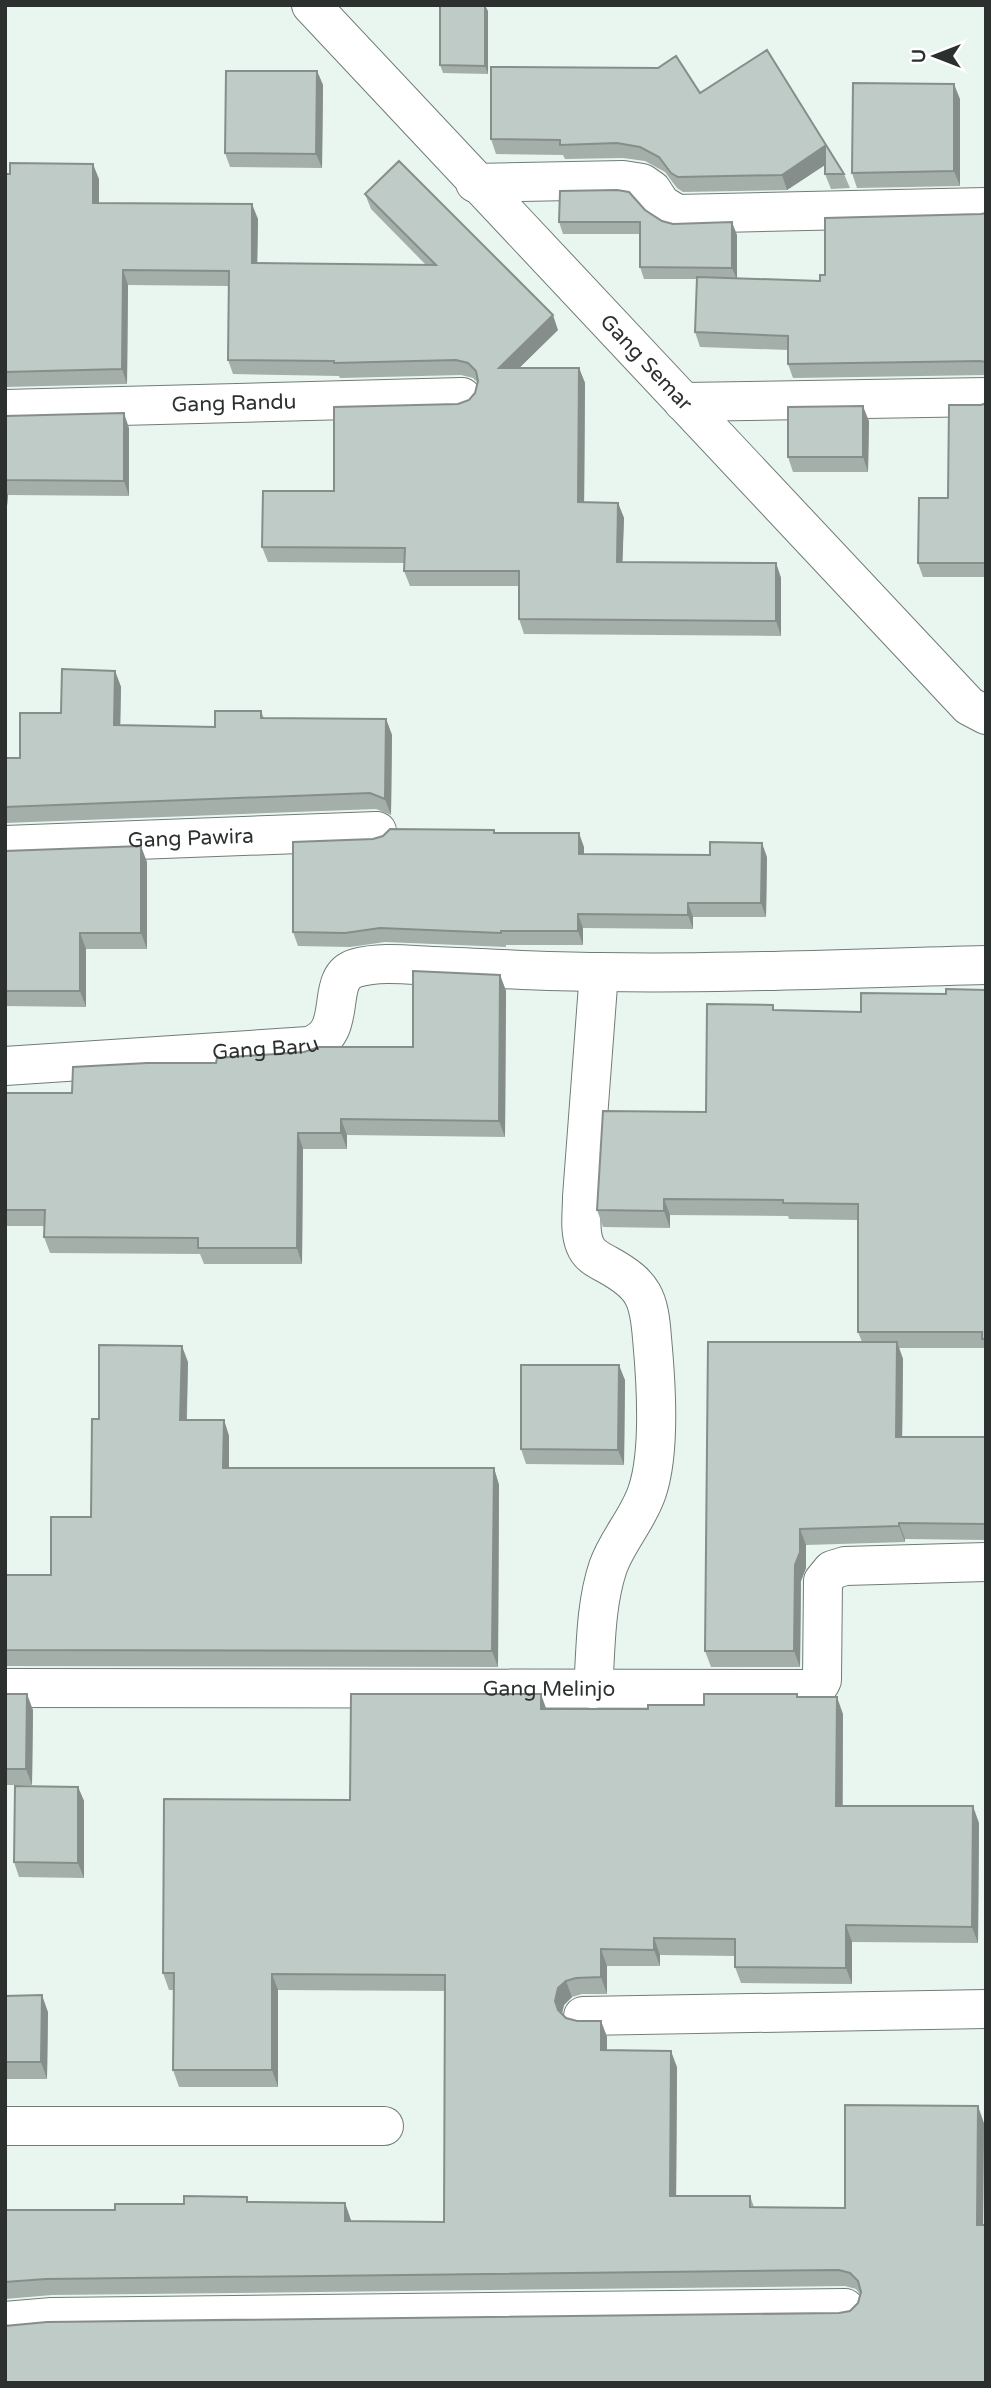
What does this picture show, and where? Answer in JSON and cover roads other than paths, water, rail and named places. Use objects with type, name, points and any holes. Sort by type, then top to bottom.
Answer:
[{"type":"street","name":"Gang Semar","points":[[310,5],[969,705],[986,715]]},
{"type":"street","points":[[475,183],[623,180],[642,183],[652,190],[661,204],[677,214],[986,208]]},
{"type":"street","name":"Gang Randu","points":[[5,409],[462,397]]},
{"type":"street","points":[[683,402],[986,397]]},
{"type":"street","name":"Gang Pawira","points":[[5,845],[377,831]]},
{"type":"street","points":[[593,1689],[600,1600],[609,1565],[648,1491],[656,1412],[652,1336],[643,1294],[629,1278],[590,1253],[582,1231],[582,1197],[599,972],[986,965]]},
{"type":"street","name":"Gang Baru","points":[[5,1066],[308,1046],[321,1042],[331,1029],[341,982],[346,973],[363,966],[599,972]]},
{"type":"street","name":"Gang Melinjo","points":[[5,1688],[816,1688],[822,1680],[823,1581],[832,1570],[845,1566],[986,1562]]},
{"type":"street","points":[[583,2016],[986,2009]]},
{"type":"street","points":[[5,2126],[384,2126]]},
{"type":"street","points":[[5,2321],[52,2317],[845,2308]]}]
